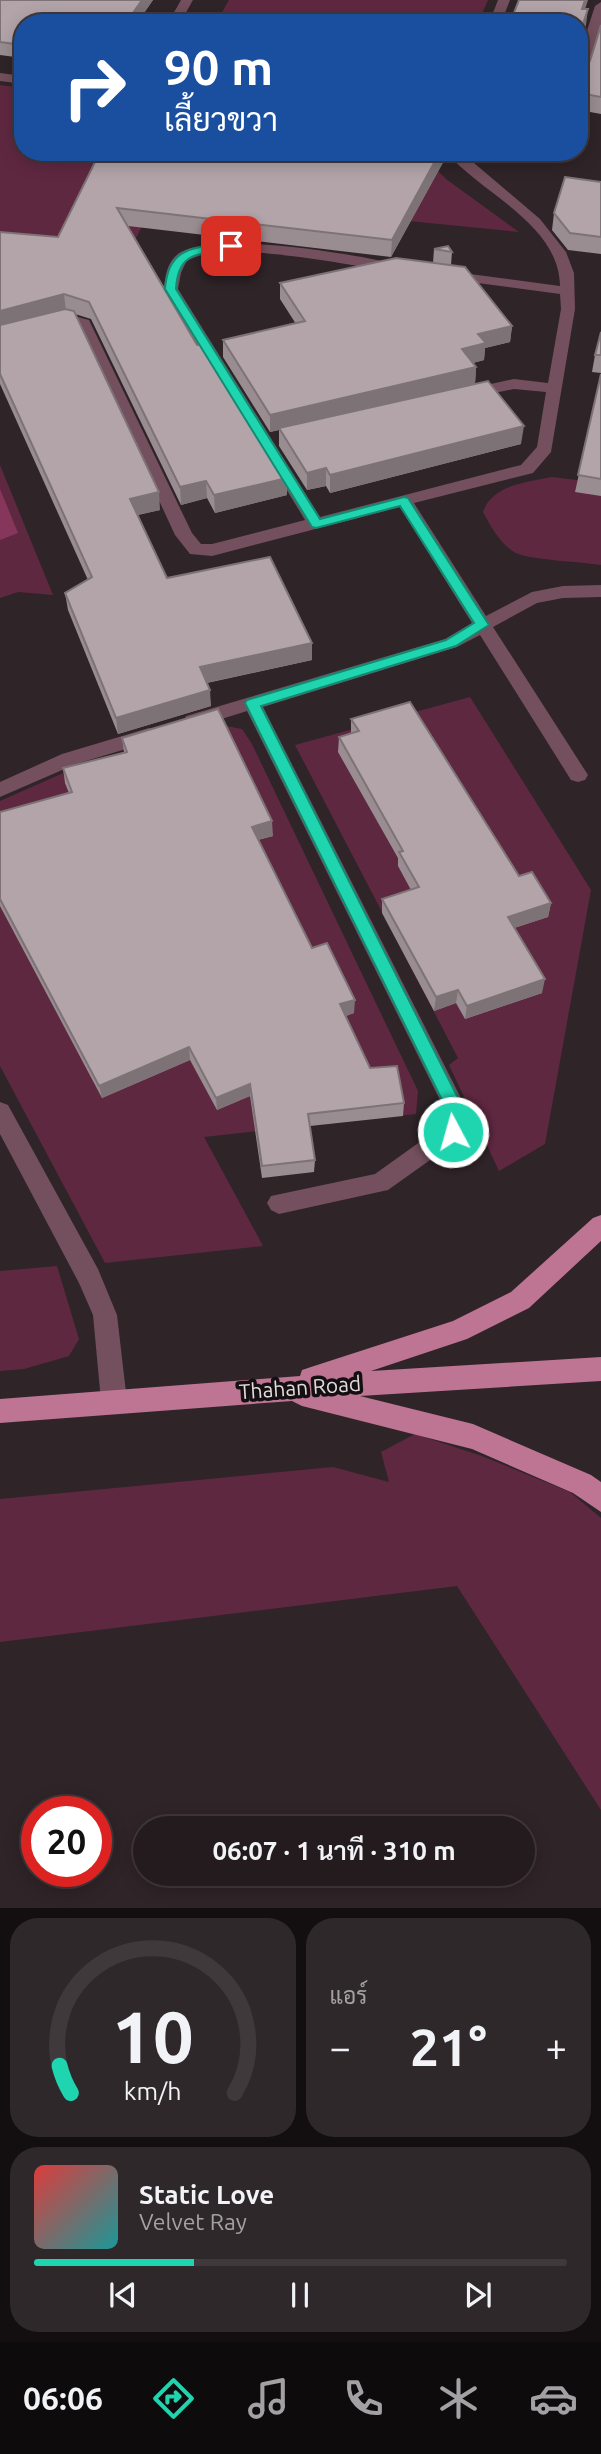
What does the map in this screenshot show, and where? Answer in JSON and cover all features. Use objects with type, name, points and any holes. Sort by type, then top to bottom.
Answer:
[{"type":"main road","points":[[282,1388],[458,1331],[520,1300],[601,1226]]},
{"type":"main road","name":"Thahan Road","points":[[0,1411],[282,1388],[601,1369]]},
{"type":"main road","points":[[282,1388],[473,1437],[583,1484],[601,1499]]},
{"type":"street","points":[[588,47],[601,6]]},
{"type":"street","points":[[0,335],[67,318],[84,323],[184,535],[196,550],[212,550],[527,469],[545,447],[568,309],[567,273],[561,255],[535,222],[464,161]]},
{"type":"street","points":[[316,524],[272,439],[171,289],[172,276],[178,261],[188,253],[231,246],[403,269]]},
{"type":"street","points":[[430,273],[568,291]]},
{"type":"street","points":[[448,398],[506,385],[555,388]]},
{"type":"street","points":[[404,501],[578,775]]},
{"type":"street","points":[[0,790],[69,759],[451,643],[532,598],[563,592],[601,591]]},
{"type":"street","points":[[252,703],[454,1108],[453,1132],[380,1183],[279,1203]]},
{"type":"street","points":[[0,1112],[89,1277],[105,1315],[114,1401]]},
{"type":"shaded area","points":[[229,0],[488,0],[482,14],[221,14]]},
{"type":"shaded area","points":[[0,85],[14,87],[14,161],[428,161],[446,179],[519,232],[157,196],[116,278],[0,333]]},
{"type":"shaded area","points":[[0,465],[53,595],[18,592],[0,598]]},
{"type":"shaded area","points":[[552,477],[601,483],[601,565],[518,554],[502,542],[486,518],[483,512],[488,503],[502,490]]},
{"type":"shaded area","points":[[0,489],[18,533],[0,540]]},
{"type":"shaded area","points":[[470,697],[591,890],[545,1144],[499,1171],[449,1065],[458,1058],[295,745]]},
{"type":"shaded area","points":[[221,725],[242,729],[252,744],[418,1091],[416,1114],[204,1137],[263,1246],[105,1263],[0,1066],[0,801],[70,770]]},
{"type":"shaded area","points":[[57,1266],[79,1339],[69,1356],[24,1369],[0,1371],[0,1271]]},
{"type":"shaded area","points":[[415,1434],[482,1456],[570,1492],[601,1518],[601,1810],[457,1586],[0,1642],[0,1499],[333,1467],[389,1482],[381,1452]]},
{"type":"building","points":[[0,0],[142,0],[132,14],[14,14],[14,44],[0,42]]},
{"type":"building","points":[[519,0],[585,0],[582,9],[588,9],[586,14],[514,14]]},
{"type":"building","points":[[601,25],[601,97],[588,95],[590,61]]},
{"type":"building","points":[[96,161],[435,161],[392,240],[117,208],[197,345],[204,344],[287,478],[214,495],[206,481],[180,487],[89,302],[64,294],[0,311],[0,232],[58,237]]},
{"type":"building","points":[[565,177],[601,182],[601,237],[570,233],[554,213]]},
{"type":"building","points":[[448,246],[452,252],[434,249]]},
{"type":"building","points":[[396,258],[465,267],[512,326],[478,334],[486,343],[462,349],[476,367],[270,415],[223,340],[305,321],[280,283]]},
{"type":"building","points":[[65,309],[74,311],[159,492],[130,499],[167,578],[270,557],[312,643],[200,667],[210,690],[116,718],[65,593],[92,577],[0,374],[0,325]]},
{"type":"building","points":[[601,332],[601,355],[595,355]]},
{"type":"building","points":[[601,374],[601,479],[578,475]]},
{"type":"building","points":[[488,381],[524,426],[330,475],[326,468],[307,473],[279,428]]},
{"type":"building","points":[[410,702],[519,876],[532,872],[551,903],[508,917],[545,979],[467,1006],[458,990],[436,997],[382,899],[419,887],[399,852],[403,851],[339,737],[359,731],[351,719]]},
{"type":"building","points":[[218,709],[272,821],[252,827],[312,948],[327,943],[355,1000],[340,1004],[370,1068],[397,1066],[404,1103],[308,1114],[315,1160],[262,1166],[250,1084],[216,1098],[189,1047],[99,1086],[0,899],[0,812],[72,792],[63,768],[127,752],[122,738]]},
{"type":"route","points":[[231,246],[205,248],[188,253],[178,261],[172,276],[171,289],[316,524],[404,501],[482,625],[451,643],[252,703],[454,1108],[453,1132]]}]
